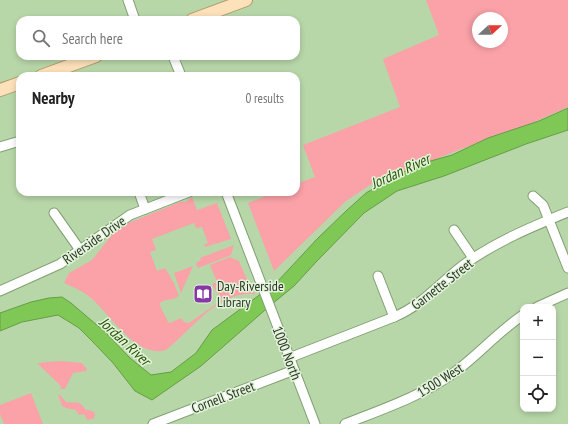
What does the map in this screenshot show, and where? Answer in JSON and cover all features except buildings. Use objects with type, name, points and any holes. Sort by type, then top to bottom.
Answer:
[{"type":"main road","points":[[203,16],[246,0]]},
{"type":"main road","points":[[53,72],[85,60]]},
{"type":"main road","points":[[0,90],[16,84]]},
{"type":"street","points":[[128,0],[134,16]]},
{"type":"street","points":[[175,60],[179,72]]},
{"type":"street","points":[[0,147],[16,142]]},
{"type":"street","points":[[140,196],[145,209]]},
{"type":"street","name":"Riverside Drive","points":[[1,289],[55,266],[125,218],[179,196]]},
{"type":"street","name":"1000 North","points":[[228,196],[315,424]]},
{"type":"street","points":[[533,196],[543,205],[568,268]]},
{"type":"street","name":"Garnette Street","points":[[289,358],[394,317],[418,305],[452,274],[474,258],[502,241],[568,212]]},
{"type":"street","points":[[54,214],[80,250]]},
{"type":"street","points":[[454,230],[474,258]]},
{"type":"street","points":[[378,276],[394,317]]},
{"type":"street","points":[[544,304],[568,293]]},
{"type":"street","name":"1500 West","points":[[345,424],[401,402],[438,384],[466,364],[500,332],[520,317]]},
{"type":"street","name":"Cornell Street","points":[[153,424],[294,370]]},
{"type":"shaded area","points":[[426,0],[568,0],[568,107],[525,126],[373,183],[346,201],[274,271],[248,203],[266,196],[300,196],[300,183],[315,177],[303,145],[400,107],[383,59],[439,35]]},
{"type":"shaded area","points":[[568,108],[568,130],[526,144],[444,176],[397,191],[364,213],[294,286],[201,366],[152,400],[135,391],[113,363],[79,328],[58,315],[22,322],[0,331],[0,313],[31,302],[62,297],[105,332],[130,358],[151,375],[171,372],[196,353],[212,330],[277,282],[317,239],[366,193],[393,177],[420,164],[452,155],[488,138],[539,121]]},
{"type":"shaded area","points":[[192,197],[197,210],[217,203],[231,239],[205,247],[204,245],[208,243],[202,227],[196,228],[194,223],[152,239],[156,250],[150,252],[157,271],[165,268],[173,281],[179,296],[160,303],[168,322],[170,323],[181,318],[184,322],[189,323],[222,300],[221,296],[216,292],[212,284],[217,282],[210,265],[230,257],[239,261],[255,294],[241,295],[217,305],[206,313],[166,350],[155,351],[144,348],[125,334],[91,298],[81,291],[64,283],[69,273],[92,260],[112,235],[126,224],[180,202],[186,202]]},
{"type":"shaded area","points":[[234,245],[231,255],[198,268],[196,265],[197,262],[201,260],[200,258]]},
{"type":"shaded area","points":[[193,266],[181,293],[174,273]]},
{"type":"shaded area","points":[[60,361],[82,363],[87,369],[86,371],[73,373],[65,389],[60,389],[61,386],[37,363]]},
{"type":"shaded area","points":[[31,393],[43,424],[4,424],[0,414],[0,405]]},
{"type":"shaded area","points":[[58,394],[66,402],[81,404],[86,410],[94,412],[95,416],[93,419],[87,420],[84,414],[79,415],[76,410],[62,406]]},
{"type":"place","name":"Day-Riverside Library","points":[[203,294]]},
{"type":"water label","name":"Jordan River","points":[[400,171]]},
{"type":"water label","name":"Jordan River","points":[[125,341]]}]
